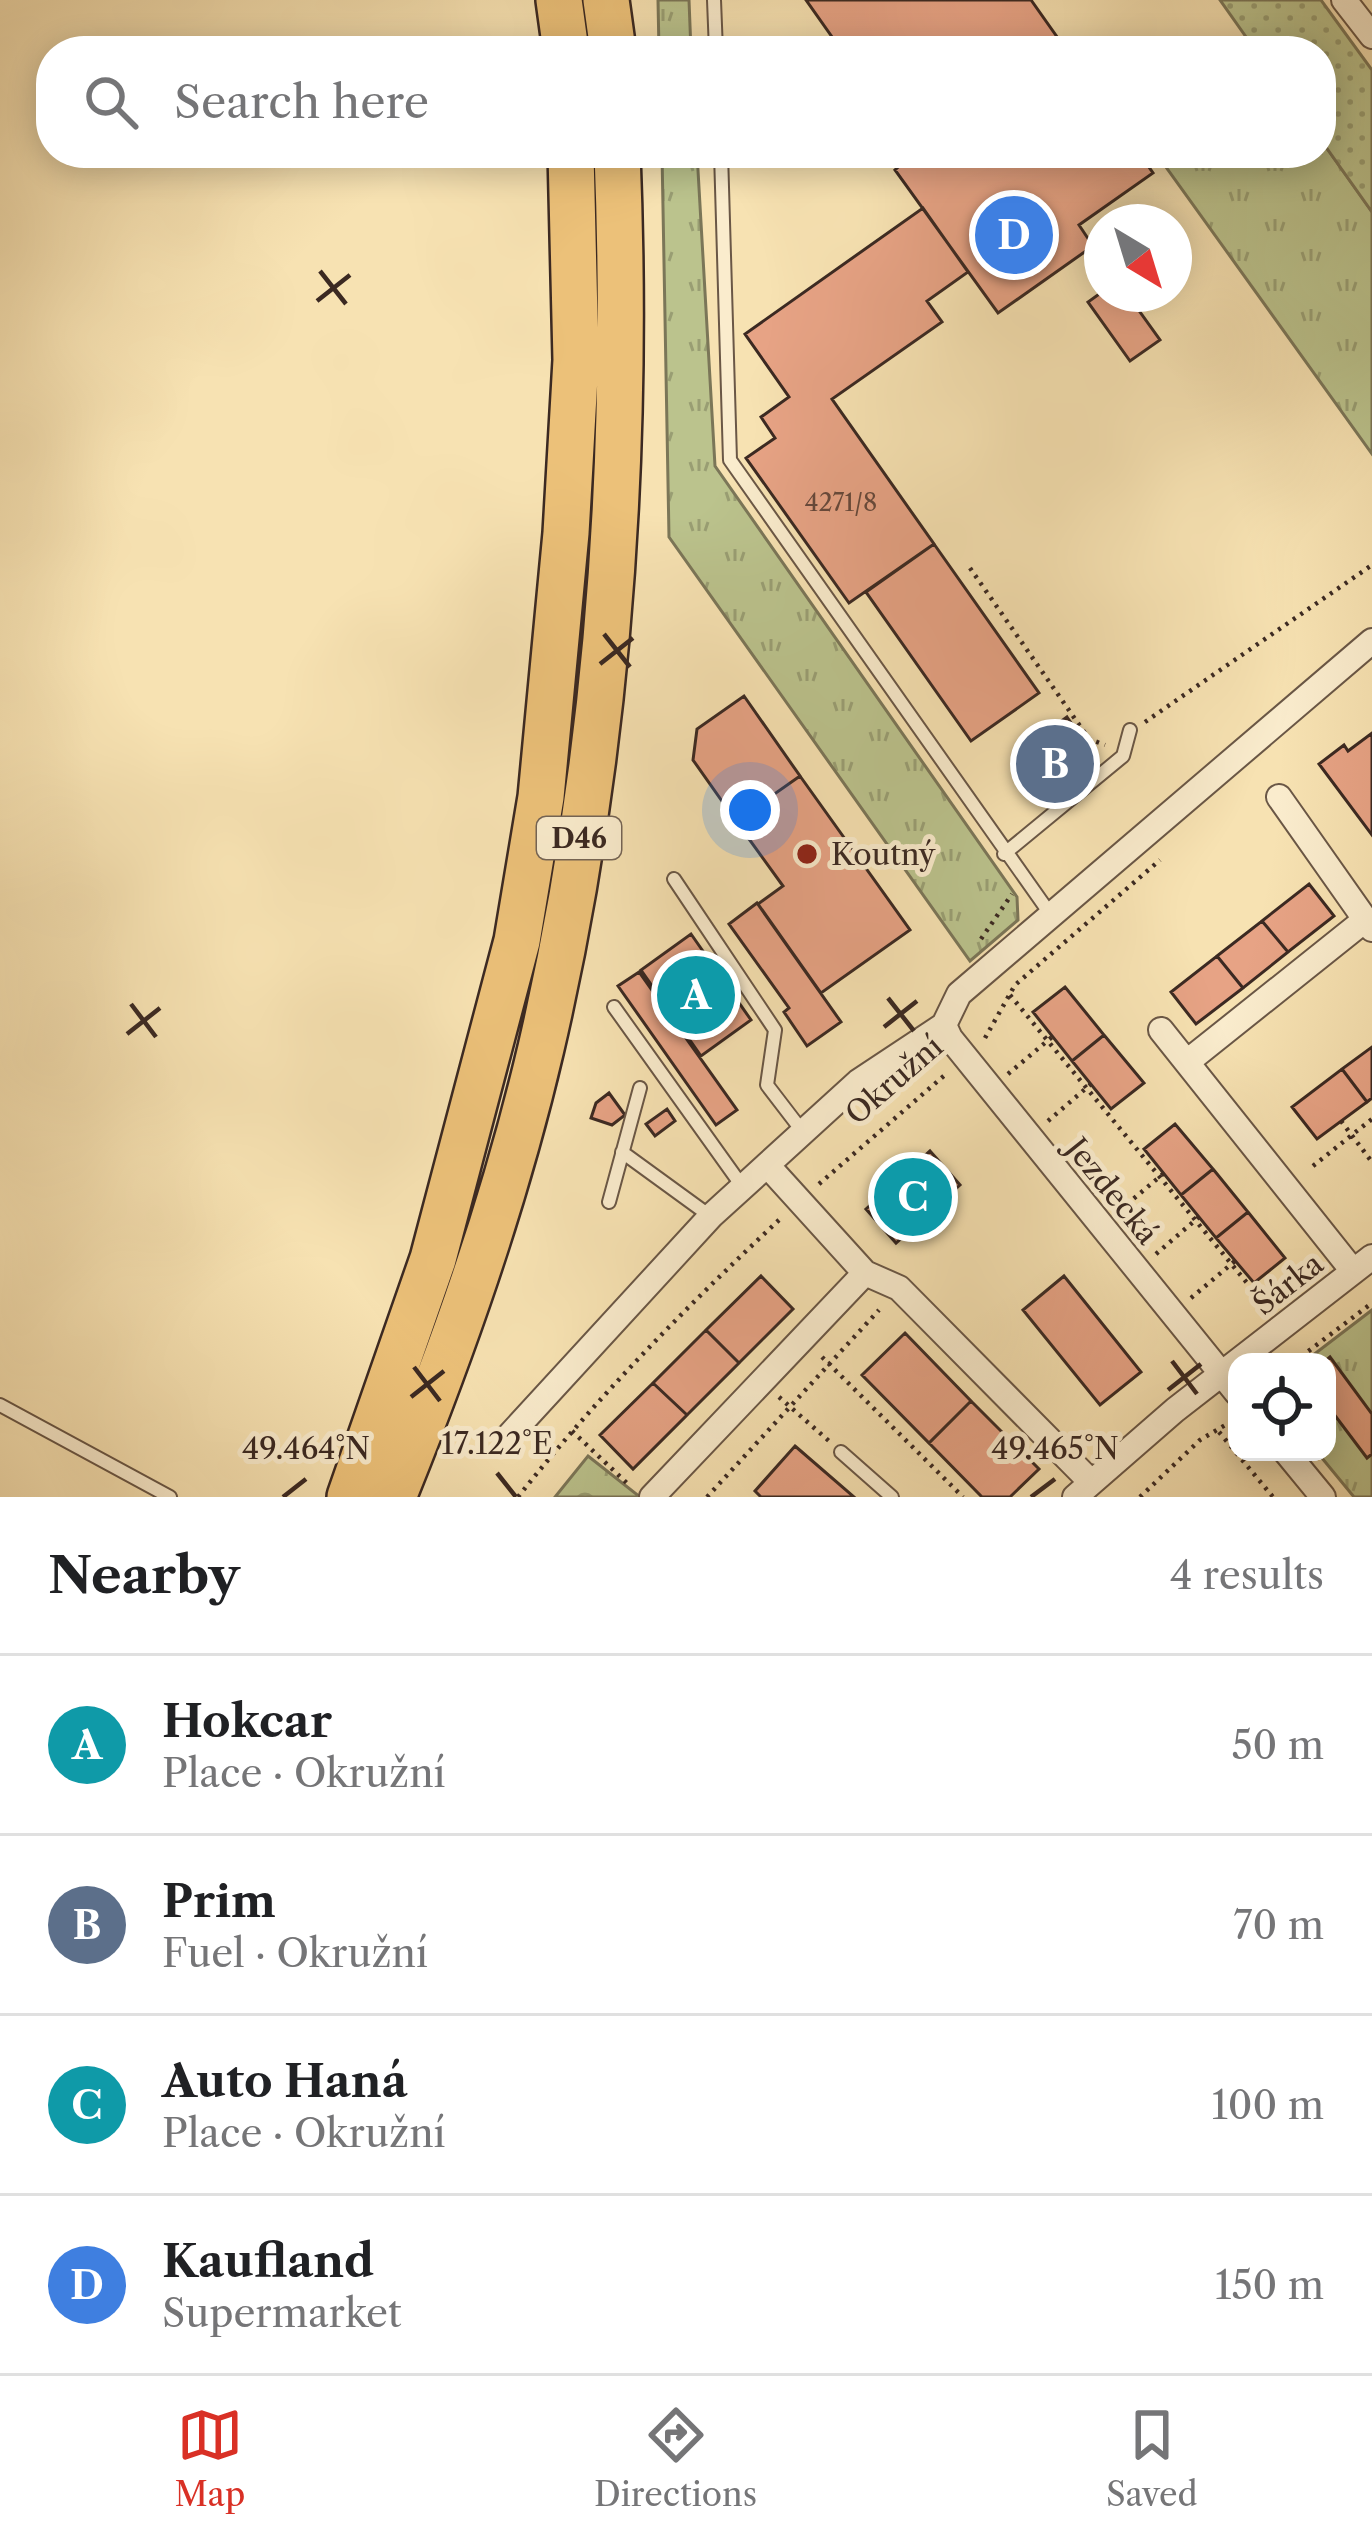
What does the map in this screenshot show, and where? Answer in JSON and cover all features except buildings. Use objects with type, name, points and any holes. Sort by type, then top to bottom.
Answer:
[{"type":"highway","points":[[559,0],[564,36]]},
{"type":"highway","points":[[606,0],[611,36]]},
{"type":"highway","name":"D46","points":[[350,1497],[434,1259],[480,1096],[531,859],[552,705],[574,403],[572,168]]},
{"type":"highway","name":"D46","points":[[393,1497],[479,1269],[541,1049],[572,889],[594,740],[613,553],[623,368],[617,168]]},
{"type":"street","points":[[1344,0],[1372,37]]},
{"type":"street","name":"Okružní","points":[[508,1437],[742,1187],[857,1082],[944,1025],[959,994],[1372,641]]},
{"type":"street","points":[[1187,1062],[1369,925],[1279,797]]},
{"type":"street","name":"Jezdecká","points":[[944,1025],[1228,1382]]},
{"type":"street","points":[[1161,1030],[1363,1264]]},
{"type":"street","points":[[767,1165],[865,1273],[899,1288],[1083,1489]]},
{"type":"street","name":"Šárka","points":[[1263,1353],[1363,1264]]},
{"type":"street","points":[[652,1497],[865,1273]]},
{"type":"street","name":"Šárka","points":[[1083,1489],[1228,1384]]},
{"type":"street","points":[[1293,1461],[1323,1497]]},
{"type":"lane","points":[[714,0],[715,36]]},
{"type":"lane","points":[[721,168],[730,460],[1052,916]]},
{"type":"lane","points":[[1004,854],[1123,756],[1130,732]]},
{"type":"lane","points":[[674,879],[775,1030],[767,1085],[803,1132]]},
{"type":"lane","points":[[614,1007],[742,1187]]},
{"type":"lane","points":[[609,1202],[640,1088]]},
{"type":"lane","points":[[622,1152],[711,1216]]},
{"type":"lane","points":[[0,1405],[170,1497]]},
{"type":"lane","points":[[841,1452],[892,1497]]},
{"type":"path","points":[[970,568],[1089,739],[1106,746],[1372,565]]},
{"type":"path","name":"Okružní","points":[[518,1497],[572,1430],[693,1301],[981,1045],[1008,993],[1167,854]]},
{"type":"path","points":[[1008,993],[1233,1262],[1269,1311],[1259,1318]]},
{"type":"path","points":[[1004,1077],[1050,1038]]},
{"type":"path","points":[[1043,1124],[1089,1086]]},
{"type":"path","points":[[1312,1166],[1372,1119]]},
{"type":"path","points":[[1341,1121],[1372,1162]]},
{"type":"path","points":[[1115,1213],[1161,1175]]},
{"type":"path","points":[[1151,1258],[1197,1219]]},
{"type":"path","points":[[1186,1302],[1233,1262]]},
{"type":"path","points":[[707,1497],[899,1288]]},
{"type":"path","points":[[1306,1353],[1372,1303]]},
{"type":"path","points":[[804,1338],[963,1497]]},
{"type":"path","points":[[761,1382],[841,1452]]},
{"type":"path","points":[[1139,1497],[1201,1440],[1228,1425]]},
{"type":"path","points":[[572,1430],[642,1497]]},
{"type":"path","points":[[1220,1432],[1273,1497]]},
{"type":"green space","points":[[658,0],[689,0],[690,36],[659,36]]},
{"type":"green space","points":[[1220,0],[1321,0],[1372,70],[1372,212],[1336,161],[1336,36],[1245,36]]},
{"type":"green space","points":[[1336,161],[1372,212],[1372,454],[1167,168],[1336,168]]},
{"type":"green space","points":[[662,168],[698,168],[715,466],[1017,897],[1018,920],[970,961],[669,537]]},
{"type":"green space","points":[[1372,1310],[1372,1497],[1354,1497],[1324,1461],[1336,1461],[1336,1353],[1316,1353]]},
{"type":"green space","points":[[588,1456],[640,1497],[555,1497]]},
{"type":"place","name":"Kaufland","points":[[1014,235]]},
{"type":"place","name":"Prim","points":[[1055,764]]},
{"type":"place","name":"Koutný","points":[[807,854]]},
{"type":"place","name":"Hokcar","points":[[696,995]]},
{"type":"place","name":"Auto Haná","points":[[913,1197]]}]
